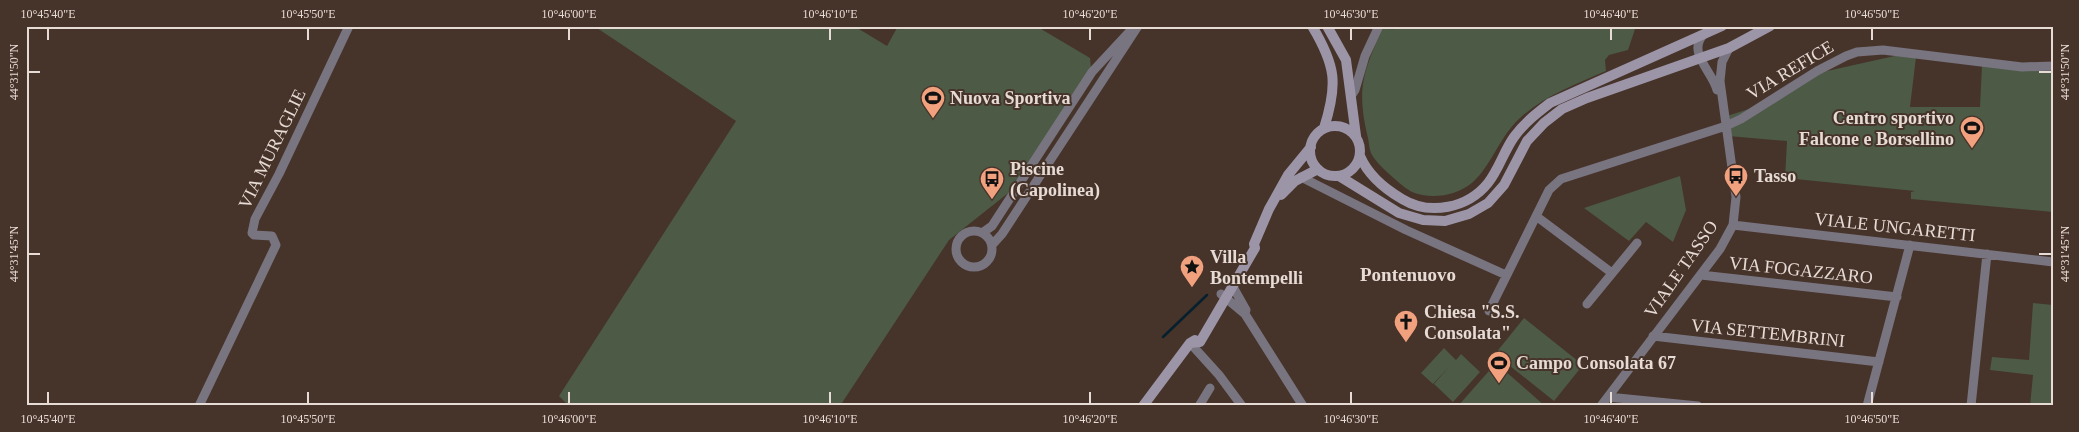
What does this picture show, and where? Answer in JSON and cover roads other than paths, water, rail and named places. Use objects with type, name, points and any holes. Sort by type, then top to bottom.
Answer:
[{"type":"main road","points":[[1223,296],[1233,287],[1255,248],[1254,244],[1274,201],[1288,176],[1318,133],[1324,128],[1329,113],[1333,83],[1332,66],[1326,49],[1312,26]]},
{"type":"main road","points":[[1327,26],[1346,60],[1356,136],[1360,146],[1360,156],[1353,169],[1339,176]]},
{"type":"main road","points":[[1360,156],[1372,175],[1390,192],[1407,202],[1426,208],[1441,208],[1458,204],[1474,196],[1487,184],[1514,137],[1530,118],[1550,103],[1722,26]]},
{"type":"main road","points":[[1310,147],[1313,162],[1318,169],[1328,175],[1339,176],[1399,213],[1423,220],[1445,221],[1469,214],[1488,203],[1504,185],[1527,141],[1544,123],[1562,109],[1587,98],[1729,48],[1770,26]]},
{"type":"main road","points":[[1324,128],[1342,126],[1356,136]]},
{"type":"main road","points":[[1274,201],[1301,177],[1318,169]]},
{"type":"main road","points":[[1143,406],[1190,343],[1200,342],[1251,245],[1254,244]]},
{"type":"street","name":"VIA MURAGLIE","points":[[199,406],[276,245],[272,236],[254,235],[252,232],[255,219],[279,174],[349,26]]},
{"type":"street","points":[[982,233],[988,238],[992,246],[991,256],[983,265],[972,267],[961,261],[957,252],[960,238],[968,233],[982,233],[992,226],[1092,72],[1137,26]]},
{"type":"street","points":[[992,246],[1002,234],[1137,26]]},
{"type":"street","points":[[1351,96],[1356,90],[1358,73],[1364,56],[1379,26]]},
{"type":"street","points":[[1700,59],[1697,49],[1698,42],[1704,34]]},
{"type":"street","name":"VIALE TASSO","points":[[1722,104],[1724,99],[1720,81],[1722,62],[1729,48]]},
{"type":"street","name":"VIA REFICE","points":[[1490,311],[1549,190],[1561,179],[1726,126],[1741,119],[1817,71],[1858,52],[1883,50],[2022,67],[2053,66]]},
{"type":"street","name":"VIALE TASSO","points":[[1601,406],[1701,275],[1733,225],[1736,197],[1722,104],[1719,101],[1715,82],[1700,59]]},
{"type":"street","points":[[1301,177],[1406,230],[1506,275]]},
{"type":"street","points":[[1536,216],[1612,273]]},
{"type":"street","name":"VIALE UNGARETTI","points":[[1733,225],[2053,262]]},
{"type":"street","points":[[1587,304],[1637,243]]},
{"type":"street","points":[[1868,406],[1910,246]]},
{"type":"street","points":[[1971,406],[1987,254]]},
{"type":"street","name":"VIA FOGAZZARO","points":[[1701,275],[1897,297]]},
{"type":"street","points":[[1233,287],[1246,310],[1245,314]]},
{"type":"street","points":[[1223,296],[1245,314],[1303,406]]},
{"type":"street","name":"VIA SETTEMBRINI","points":[[1654,336],[1879,362]]},
{"type":"street","points":[[1190,343],[1219,375],[1242,406]]},
{"type":"street","points":[[1200,406],[1210,388]]},
{"type":"street","points":[[1608,397],[1698,406]]},
{"type":"waterway","points":[[1163,337],[1207,295]]},
{"type":"place","name":"Nuova Sportiva","points":[[933,119]]},
{"type":"place","name":"Centro sportivo Falcone e Borsellino","points":[[1972,149]]},
{"type":"place","name":"Tasso","points":[[1736,197]]},
{"type":"place","name":"Piscine (Capolinea)","points":[[992,200]]},
{"type":"place","name":"Villa Bontempelli","points":[[1192,288]]},
{"type":"place","name":"Chiesa \"S.S. Consolata\"","points":[[1406,343]]},
{"type":"place","name":"Campo Consolata 67","points":[[1499,384]]},
{"type":"district","name":"Pontenuovo","points":[[1408,274]]}]
